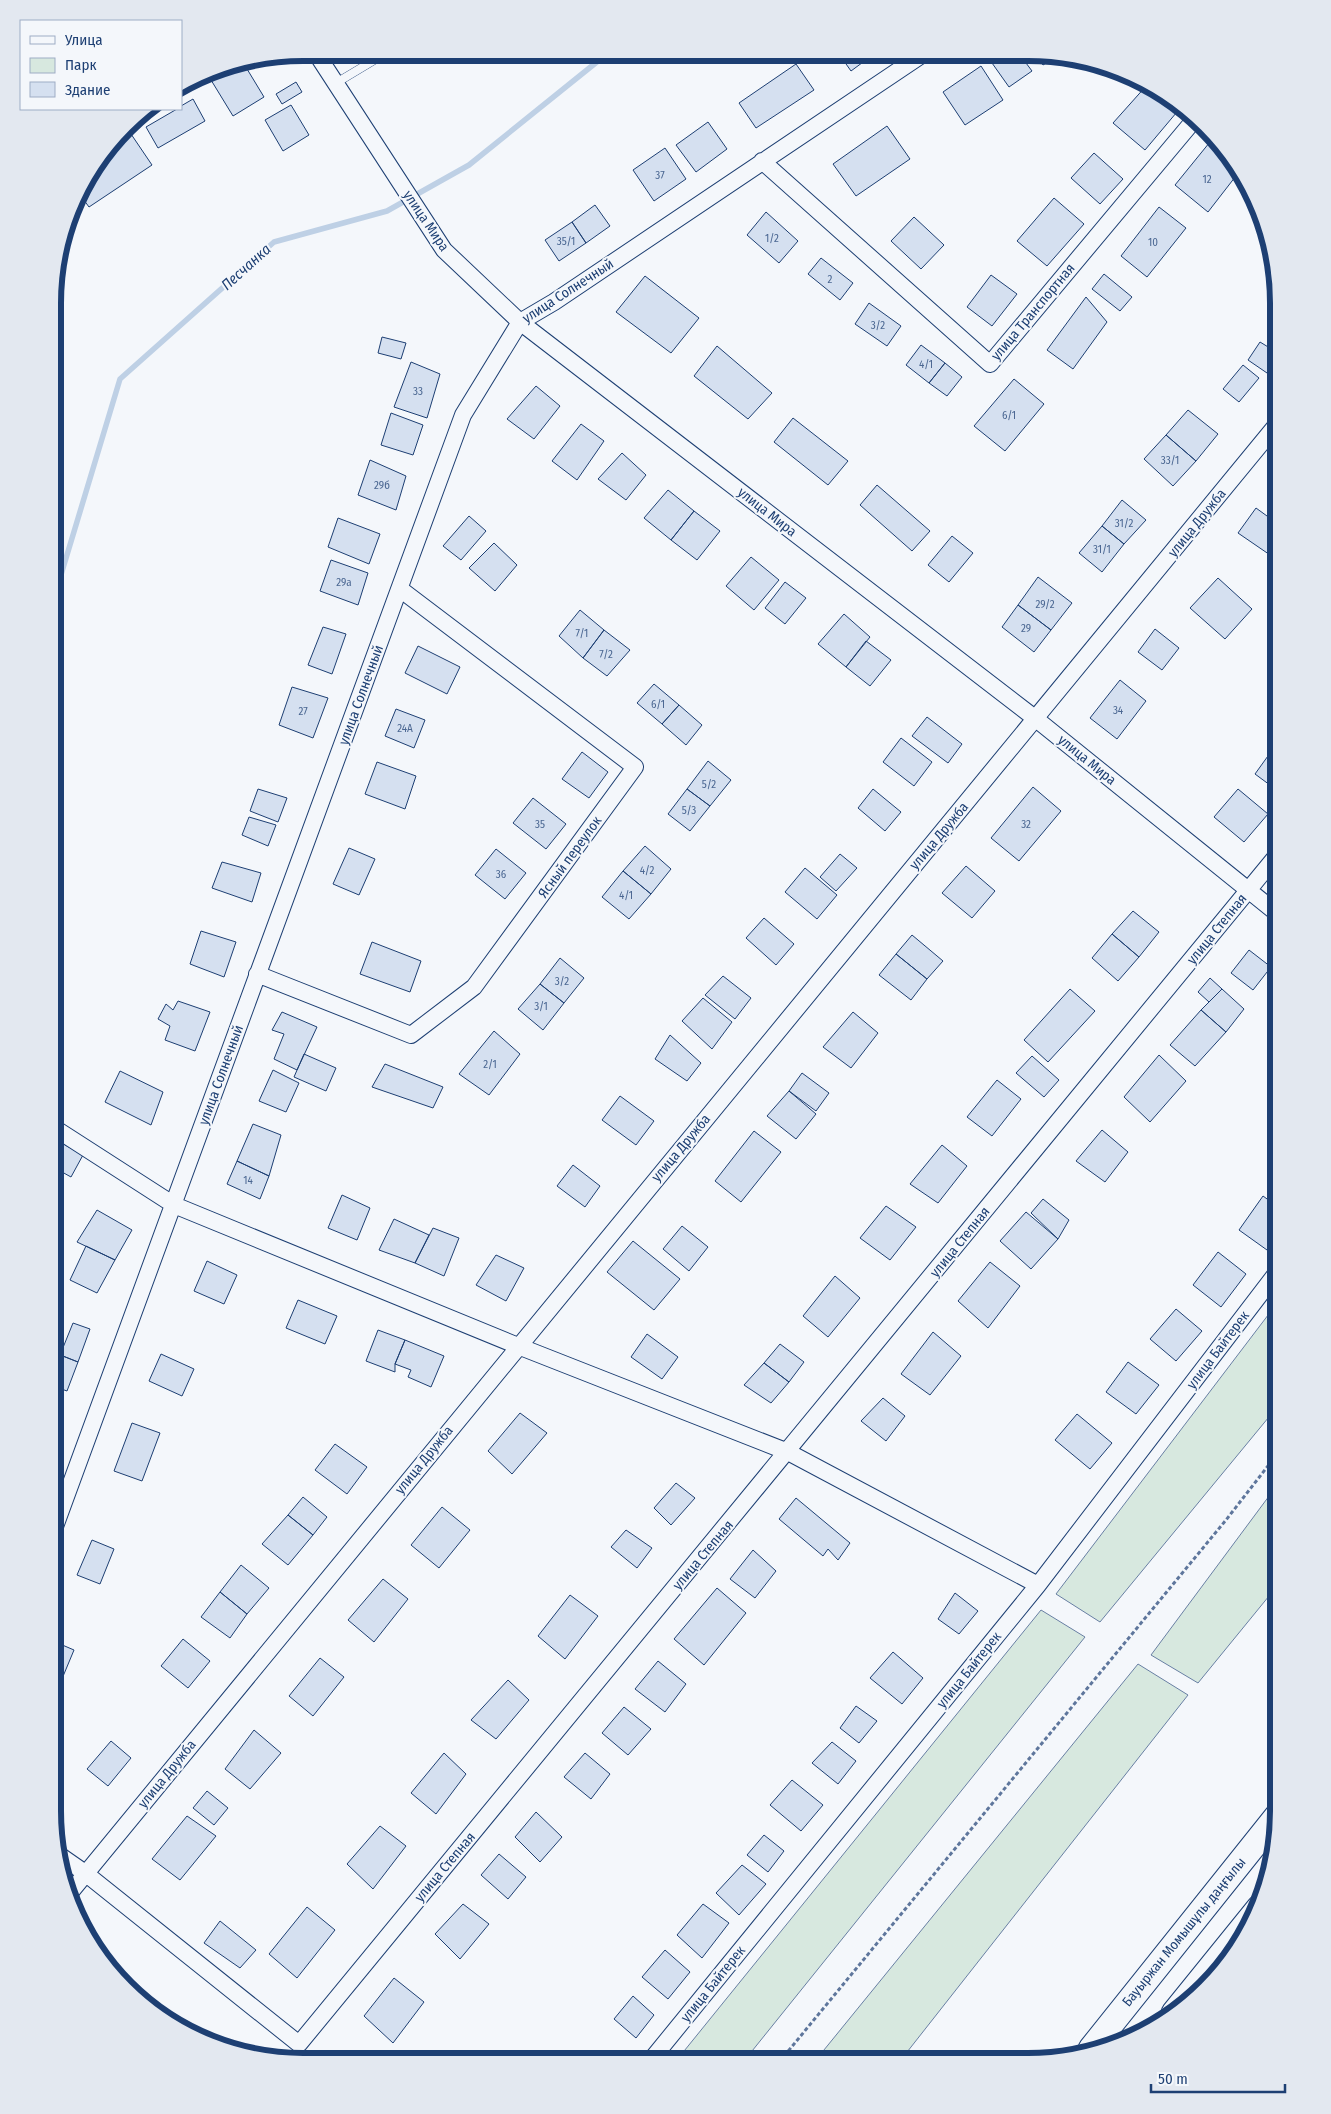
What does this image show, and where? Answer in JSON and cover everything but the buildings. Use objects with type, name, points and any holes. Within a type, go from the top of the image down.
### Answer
[{"type":"main road","name":"Бауыржан Момышұлы даңғылы","points":[[1095,2044],[1269,1826]]},
{"type":"main road","points":[[1204,1976],[1227,1948]]},
{"type":"street","name":"улица Мира","points":[[322,61],[444,250],[520,322],[1036,719],[1270,908]]},
{"type":"street","name":"улица Солнечный","points":[[61,1510],[463,415],[520,322],[554,302],[913,61]]},
{"type":"street","name":"улица Транспортная","points":[[762,162],[990,364],[1191,125]]},
{"type":"street","name":"улица Дружба","points":[[74,1888],[1270,434]]},
{"type":"street","name":"Ясный переулок","points":[[257,974],[411,1035],[474,987],[635,767],[400,589]]},
{"type":"street","name":"улица Степная","points":[[85,1874],[299,2044],[788,1452],[1270,864]]},
{"type":"street","points":[[61,1132],[174,1205],[518,1346],[788,1452],[1038,1585]]},
{"type":"street","name":"улица Байтерек","points":[[657,2053],[1038,1585],[1270,1281]]},
{"type":"street","points":[[66,1860],[85,1874]]},
{"type":"lane","points":[[336,83],[373,61]]},
{"type":"path","points":[[787,2053],[1226,1520],[1270,1463]]},
{"type":"green space","points":[[1270,1313],[1270,1416],[1100,1622],[1056,1594]]},
{"type":"green space","points":[[1270,1495],[1270,1595],[1198,1683],[1151,1655]]},
{"type":"green space","points":[[1041,1610],[1085,1637],[750,2053],[682,2053]]},
{"type":"green space","points":[[1138,1664],[1188,1695],[906,2053],[822,2053]]},
{"type":"waterway","name":"Песчанка","points":[[61,575],[120,379],[274,242],[387,211],[469,165],[598,61]]}]
